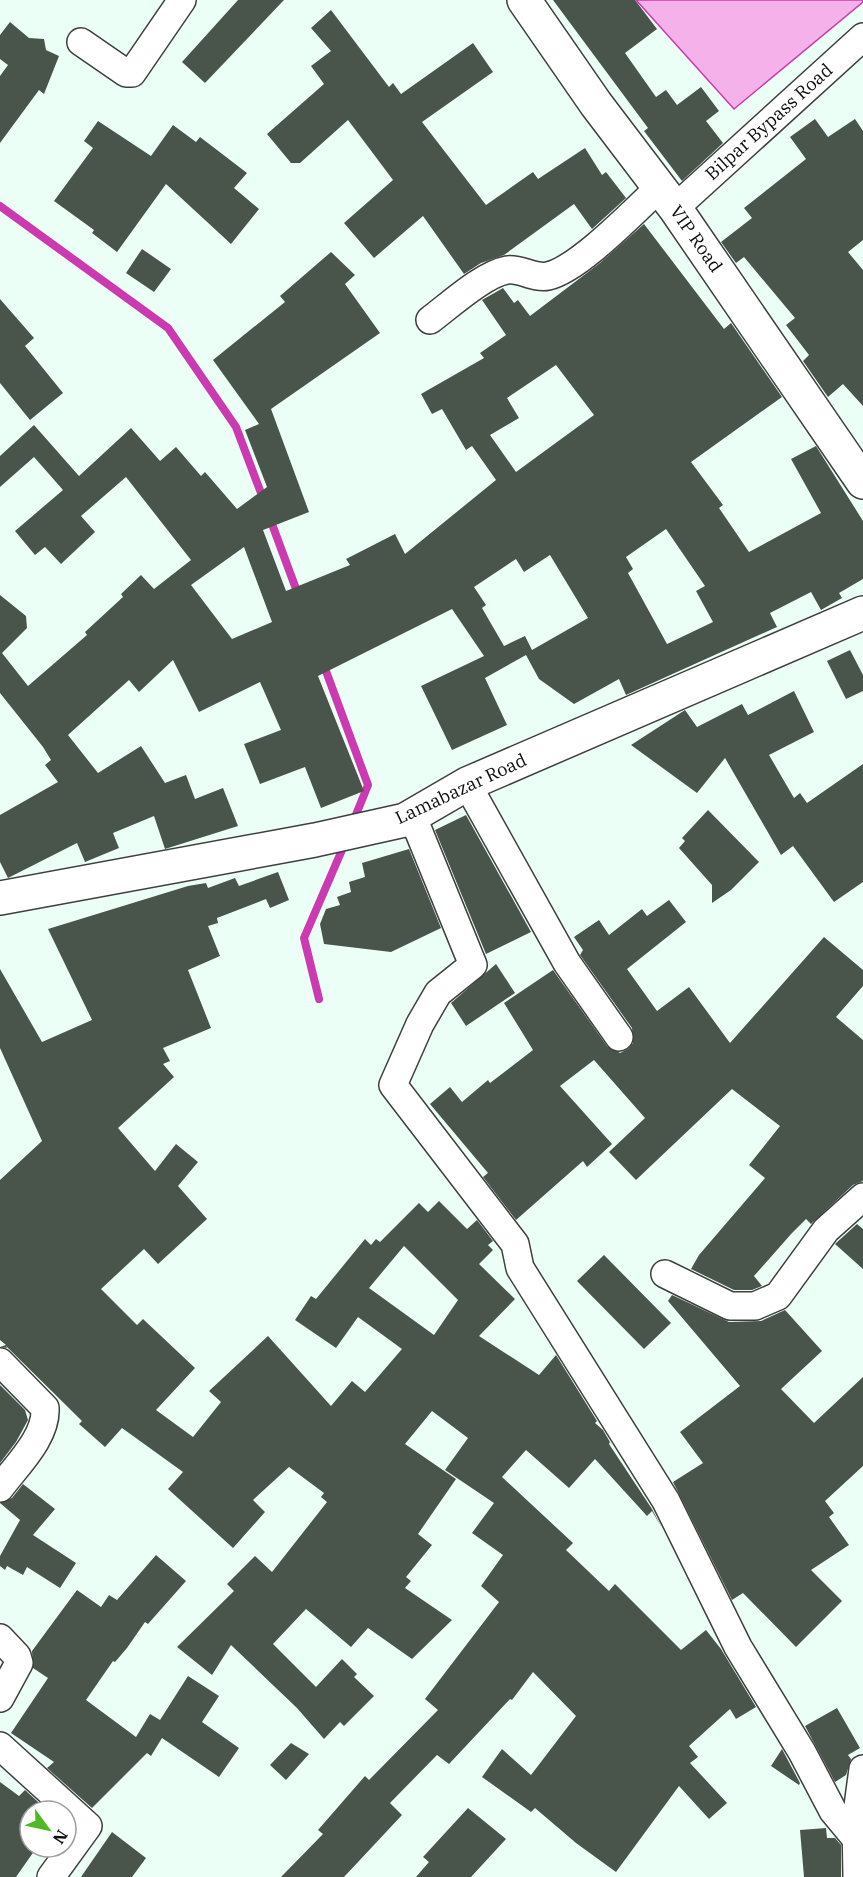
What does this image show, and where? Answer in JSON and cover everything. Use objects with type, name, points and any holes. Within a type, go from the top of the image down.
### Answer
[{"type":"street","points":[[81,42],[126,73],[132,73],[182,0]]},
{"type":"street","name":"VIP Road","points":[[524,0],[596,104],[667,198],[861,472]]},
{"type":"street","name":"Bilpar Bypass Road","points":[[430,320],[494,274],[509,270],[548,276],[588,252],[667,198],[863,38]]},
{"type":"street","name":"Lamabazar Road","points":[[0,898],[315,840],[409,817],[466,784],[863,613]]},
{"type":"street","points":[[466,784],[567,963],[619,1037]]},
{"type":"street","points":[[409,817],[473,965],[438,993],[420,1024],[393,1085],[516,1244],[520,1268],[666,1501],[738,1647],[802,1752],[833,1811],[857,1840]]},
{"type":"street","points":[[665,1274],[730,1306],[755,1306],[778,1296],[826,1230],[863,1197]]},
{"type":"street","points":[[0,1362],[45,1408],[46,1419],[41,1431],[0,1488]]},
{"type":"street","points":[[0,1638],[17,1656],[19,1663],[0,1698]]},
{"type":"street","points":[[0,1746],[88,1826],[51,1877]]},
{"type":"street","points":[[857,1877],[856,1821],[863,1769]]},
{"type":"shaded area","points":[[636,0],[863,0],[863,2],[734,109]]},
{"type":"building","points":[[238,0],[284,0],[205,83],[182,62]]},
{"type":"building","points":[[553,0],[635,0],[657,29],[625,53],[656,97],[666,90],[677,105],[701,87],[719,111],[706,121],[723,143],[682,181],[644,131],[648,128]]},
{"type":"building","points":[[331,10],[389,87],[393,83],[401,94],[473,43],[493,72],[422,122],[486,205],[533,172],[538,179],[585,148],[602,175],[606,172],[626,198],[592,229],[574,204],[504,255],[481,263],[464,274],[423,216],[374,258],[344,223],[393,180],[348,120],[300,163],[291,163],[267,134],[324,84],[311,66],[331,51],[311,28]]},
{"type":"building","points":[[10,22],[29,38],[44,39],[46,50],[59,56],[44,94],[39,90],[0,143],[0,76],[8,65],[0,59],[0,35]]},
{"type":"building","points":[[815,119],[828,137],[855,119],[863,131],[863,240],[848,252],[863,270],[863,406],[843,384],[828,397],[803,361],[809,355],[786,325],[795,318],[744,257],[736,263],[721,242],[752,218],[744,208],[806,159],[790,137]]},
{"type":"building","points":[[98,121],[151,156],[173,125],[196,142],[200,137],[247,173],[234,188],[259,209],[231,244],[166,184],[117,252],[92,233],[94,230],[54,201],[93,148],[84,141]]},
{"type":"building","points":[[644,224],[724,329],[731,323],[782,397],[691,462],[723,505],[719,508],[749,552],[821,513],[791,459],[816,446],[863,521],[863,579],[839,593],[842,598],[821,610],[811,592],[770,613],[777,627],[626,695],[619,679],[574,704],[539,679],[526,655],[485,678],[507,725],[452,750],[421,686],[484,656],[452,609],[318,676],[364,791],[321,808],[305,767],[260,784],[244,744],[281,730],[260,682],[199,712],[173,660],[139,692],[129,680],[68,735],[98,773],[141,746],[165,783],[186,775],[195,799],[223,788],[238,826],[165,849],[154,816],[113,833],[119,848],[85,862],[77,843],[8,878],[0,862],[0,815],[58,782],[45,765],[51,760],[43,747],[0,693],[0,595],[26,616],[27,628],[2,653],[28,686],[87,635],[85,632],[123,597],[121,594],[141,575],[154,589],[191,560],[126,477],[81,516],[95,532],[61,564],[45,547],[35,555],[15,531],[63,490],[34,457],[0,487],[0,456],[34,425],[79,476],[131,428],[160,461],[176,447],[201,476],[205,472],[237,509],[267,487],[245,430],[259,424],[213,360],[285,302],[280,296],[331,252],[355,275],[345,284],[380,333],[271,409],[309,512],[263,530],[286,591],[350,565],[346,559],[395,534],[405,554],[496,480],[472,446],[466,450],[442,409],[432,414],[421,394],[484,358],[480,353],[506,335],[482,300],[503,288],[514,303],[518,300],[530,316],[600,263]],"holes":[[[556,365],[594,415],[516,472],[490,435],[519,418],[507,398]],[[666,529],[705,586],[696,591],[713,622],[667,644],[628,573],[633,569],[626,557]],[[244,547],[272,622],[232,639],[191,585]],[[550,555],[588,618],[532,650],[525,636],[504,646],[482,608],[486,605],[474,587],[516,559],[524,572]]]},
{"type":"building","points":[[142,249],[171,269],[154,292],[126,273]]},
{"type":"building","points":[[0,299],[34,338],[25,346],[63,393],[30,420],[0,383]]},
{"type":"building","points":[[850,650],[863,675],[863,691],[846,699],[827,661]]},
{"type":"building","points":[[794,691],[814,732],[769,755],[794,798],[800,793],[807,803],[863,764],[863,882],[834,902],[793,846],[781,855],[725,758],[697,793],[631,745],[685,710],[697,727],[742,704],[748,715]]},
{"type":"building","points":[[708,810],[759,862],[731,890],[712,903],[712,885],[679,848],[685,841],[682,838]]},
{"type":"building","points":[[466,815],[531,932],[486,954],[435,830]]},
{"type":"building","points":[[409,849],[441,928],[391,952],[324,944],[320,924],[326,909],[340,905],[337,897],[351,892],[349,882],[365,877],[362,863]]},
{"type":"building","points":[[278,872],[289,900],[270,908],[266,899],[217,918],[218,923],[208,926],[220,956],[188,970],[211,1028],[163,1048],[170,1061],[163,1064],[174,1077],[118,1128],[155,1171],[176,1144],[198,1162],[178,1186],[207,1219],[158,1264],[144,1249],[101,1289],[137,1325],[143,1319],[195,1368],[156,1410],[193,1437],[221,1402],[209,1391],[268,1336],[331,1406],[352,1381],[365,1392],[402,1349],[358,1317],[336,1348],[295,1320],[311,1296],[316,1299],[365,1239],[371,1245],[376,1239],[380,1242],[419,1203],[428,1212],[439,1201],[467,1229],[477,1220],[493,1241],[488,1245],[493,1250],[479,1264],[515,1299],[479,1336],[539,1375],[556,1355],[597,1421],[595,1423],[603,1430],[609,1444],[652,1509],[662,1528],[652,1511],[647,1516],[595,1459],[569,1488],[526,1450],[502,1477],[573,1543],[566,1550],[609,1591],[615,1584],[681,1650],[706,1630],[721,1649],[756,1707],[736,1719],[730,1709],[689,1746],[698,1757],[690,1763],[727,1803],[709,1819],[679,1786],[616,1872],[576,1843],[535,1808],[531,1812],[482,1777],[502,1749],[531,1775],[576,1716],[533,1672],[512,1700],[510,1699],[449,1764],[437,1755],[390,1803],[402,1815],[344,1877],[281,1877],[323,1834],[318,1830],[365,1776],[369,1780],[438,1710],[425,1699],[499,1602],[481,1586],[503,1555],[472,1533],[494,1503],[445,1470],[468,1438],[432,1411],[405,1444],[456,1479],[418,1534],[432,1545],[406,1577],[411,1581],[405,1588],[452,1620],[412,1659],[368,1628],[351,1647],[306,1609],[273,1644],[316,1687],[342,1659],[357,1674],[354,1677],[374,1696],[344,1726],[340,1722],[324,1739],[297,1708],[231,1645],[212,1675],[177,1647],[234,1591],[227,1584],[255,1556],[272,1572],[327,1502],[321,1497],[324,1493],[289,1467],[253,1500],[265,1512],[233,1548],[168,1489],[183,1472],[122,1428],[105,1447],[79,1424],[82,1421],[6,1346],[7,1348],[0,1347],[6,1345],[0,1340],[0,1180],[42,1141],[0,1048],[0,969],[42,1042],[92,1020],[48,929],[188,886],[206,883],[208,888],[235,878],[239,886]],"holes":[[[404,1246],[458,1300],[434,1335],[369,1288]]]},
{"type":"building","points":[[669,900],[686,922],[627,969],[657,1011],[689,987],[730,1043],[824,937],[863,970],[863,986],[836,1017],[863,1040],[863,1181],[853,1185],[811,1224],[806,1219],[754,1276],[762,1286],[752,1290],[734,1290],[691,1269],[699,1255],[765,1178],[749,1165],[780,1126],[732,1089],[636,1180],[609,1152],[645,1118],[594,1060],[560,1086],[612,1144],[587,1167],[583,1161],[516,1220],[483,1177],[488,1173],[430,1104],[450,1087],[462,1102],[488,1080],[490,1083],[533,1050],[504,1003],[553,970],[607,1046],[620,1053],[628,1049],[633,1043],[632,1028],[580,955],[583,950],[574,937],[599,920],[609,935],[642,909],[647,916]]},
{"type":"building","points":[[496,964],[515,993],[466,1026],[451,1003]]},
{"type":"building","points":[[857,1224],[863,1229],[863,1269],[835,1244]]},
{"type":"building","points":[[604,1255],[671,1323],[644,1349],[577,1281]]},
{"type":"building","points":[[672,1295],[729,1322],[761,1321],[785,1310],[822,1351],[781,1389],[814,1423],[863,1377],[863,1466],[825,1501],[834,1513],[829,1517],[849,1545],[811,1570],[842,1601],[796,1647],[743,1593],[732,1600],[673,1482],[703,1463],[680,1432],[740,1386],[668,1301]]},
{"type":"building","points":[[0,1385],[25,1410],[28,1420],[16,1442],[0,1463]]},
{"type":"building","points":[[23,1484],[55,1509],[33,1535],[76,1563],[60,1588],[27,1567],[23,1575],[7,1566],[5,1570],[0,1566],[0,1556],[20,1520],[0,1503],[12,1498]]},
{"type":"building","points":[[156,1555],[186,1581],[148,1624],[145,1622],[127,1648],[115,1662],[113,1661],[86,1700],[136,1737],[150,1714],[160,1720],[188,1676],[219,1696],[202,1722],[239,1748],[219,1777],[162,1738],[151,1756],[147,1753],[92,1808],[47,1768],[54,1762],[11,1733],[48,1678],[33,1668],[32,1651],[77,1590],[101,1607],[109,1595],[117,1600]]},
{"type":"building","points":[[837,1708],[860,1748],[848,1755],[851,1759],[846,1775],[835,1782],[805,1726]]},
{"type":"building","points":[[291,1743],[309,1754],[286,1780],[270,1765]]},
{"type":"building","points":[[782,1749],[800,1783],[799,1785],[771,1766]]},
{"type":"building","points":[[0,1782],[19,1796],[25,1790],[35,1799],[18,1799],[18,1859],[29,1859],[16,1877],[0,1877]]},
{"type":"building","points":[[468,1808],[506,1839],[471,1877],[416,1877],[429,1862],[423,1857]]},
{"type":"building","points":[[826,1828],[827,1838],[835,1838],[841,1845],[841,1877],[804,1877],[800,1830]]},
{"type":"building","points":[[112,1832],[146,1858],[132,1877],[81,1877]]},
{"type":"waterway","points":[[0,206],[168,328],[236,427],[264,501]]},
{"type":"waterway","points":[[269,516],[299,597]]},
{"type":"waterway","points":[[323,663],[368,785],[353,822]]},
{"type":"waterway","points":[[319,999],[304,938],[345,843]]}]
